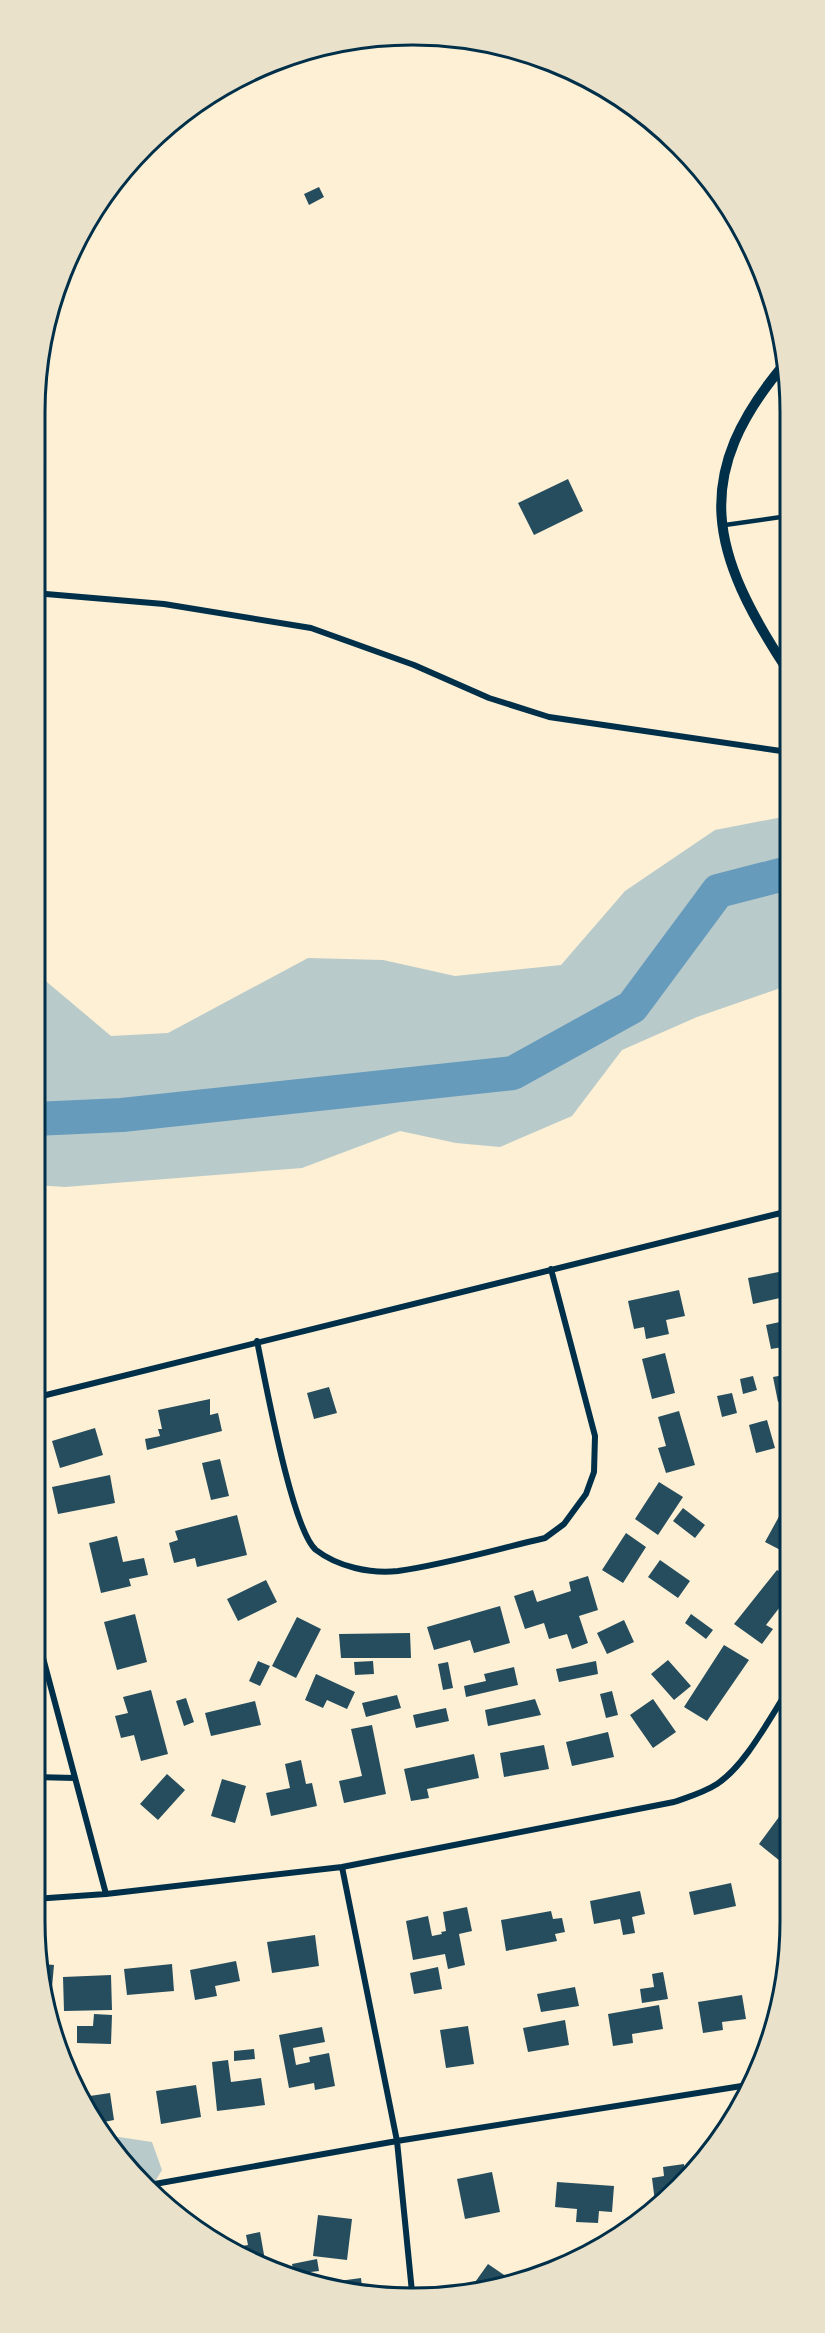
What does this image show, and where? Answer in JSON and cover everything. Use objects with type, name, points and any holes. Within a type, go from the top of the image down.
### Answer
[{"type":"street","points":[[778,372],[764,388],[740,426],[730,450],[722,491],[727,554],[741,592],[780,658]]},
{"type":"street","points":[[45,594],[164,604],[311,628],[414,665],[489,698],[549,717],[780,751]]},
{"type":"street","points":[[45,1395],[256,1341],[780,1213]]},
{"type":"street","points":[[256,1341],[293,1502],[303,1531],[315,1549],[338,1563],[364,1570],[397,1571],[545,1538],[564,1524],[586,1494],[594,1472],[594,1436],[551,1269]]},
{"type":"street","points":[[45,1665],[106,1894]]},
{"type":"street","points":[[45,1898],[106,1894],[342,1867],[674,1802],[703,1792],[719,1783],[738,1766],[780,1703]]},
{"type":"street","points":[[45,1777],[75,1778]]},
{"type":"street","points":[[342,1867],[396,2141],[412,2288]]},
{"type":"street","points":[[157,2184],[396,2141],[740,2086]]},
{"type":"lane","points":[[723,526],[780,517]]},
{"type":"shaded area","points":[[780,818],[780,988],[697,1017],[622,1050],[572,1116],[500,1147],[456,1143],[400,1131],[302,1168],[65,1187],[45,1186],[45,980],[111,1036],[168,1033],[308,958],[383,960],[455,976],[561,965],[625,891],[715,830]]},
{"type":"shaded area","points":[[115,2137],[152,2142],[162,2170],[155,2182],[136,2163]]},
{"type":"building","points":[[319,187],[324,197],[309,205],[304,194]]},
{"type":"building","points":[[568,479],[583,511],[534,535],[518,503]]},
{"type":"building","points":[[780,1272],[780,1298],[753,1304],[748,1278]]},
{"type":"building","points":[[679,1290],[685,1316],[666,1320],[669,1334],[646,1339],[644,1327],[634,1329],[628,1301]]},
{"type":"building","points":[[780,1322],[780,1348],[771,1349],[766,1325]]},
{"type":"building","points":[[665,1353],[675,1393],[652,1399],[642,1359]]},
{"type":"building","points":[[753,1376],[757,1390],[743,1394],[740,1379]]},
{"type":"building","points":[[780,1376],[780,1401],[778,1402],[773,1377]]},
{"type":"building","points":[[329,1387],[337,1413],[314,1419],[307,1393]]},
{"type":"building","points":[[732,1393],[737,1413],[722,1417],[717,1396]]},
{"type":"building","points":[[210,1399],[210,1415],[218,1413],[222,1431],[147,1450],[145,1439],[160,1436],[158,1429],[162,1429],[158,1410]]},
{"type":"building","points":[[679,1411],[695,1465],[666,1473],[658,1448],[666,1446],[658,1417]]},
{"type":"building","points":[[767,1420],[775,1448],[756,1453],[749,1425]]},
{"type":"building","points":[[95,1428],[103,1455],[60,1468],[52,1441]]},
{"type":"building","points":[[220,1459],[229,1496],[211,1500],[202,1463]]},
{"type":"building","points":[[110,1475],[115,1503],[58,1514],[52,1487]]},
{"type":"building","points":[[659,1482],[683,1497],[658,1535],[635,1519]]},
{"type":"building","points":[[683,1508],[705,1525],[695,1538],[673,1521]]},
{"type":"building","points":[[237,1515],[247,1555],[197,1567],[195,1558],[174,1563],[169,1543],[178,1540],[175,1531]]},
{"type":"building","points":[[780,1515],[780,1550],[765,1542]]},
{"type":"building","points":[[626,1533],[646,1547],[623,1583],[602,1570]]},
{"type":"building","points":[[117,1536],[123,1562],[144,1558],[148,1575],[129,1579],[131,1586],[101,1593],[89,1543]]},
{"type":"building","points":[[660,1560],[690,1581],[678,1598],[648,1577]]},
{"type":"building","points":[[777,1570],[780,1572],[780,1607],[766,1625],[773,1629],[762,1644],[734,1624]]},
{"type":"building","points":[[588,1576],[598,1610],[579,1616],[588,1643],[572,1649],[567,1634],[549,1639],[544,1623],[525,1629],[514,1596],[533,1590],[537,1602],[571,1591],[569,1582]]},
{"type":"building","points":[[266,1580],[277,1602],[238,1621],[227,1599]]},
{"type":"building","points":[[500,1606],[510,1643],[474,1653],[470,1640],[434,1650],[427,1627]]},
{"type":"building","points":[[135,1614],[147,1662],[117,1670],[104,1622]]},
{"type":"building","points":[[691,1614],[713,1630],[706,1639],[685,1623]]},
{"type":"building","points":[[297,1617],[321,1629],[296,1678],[272,1666]]},
{"type":"building","points":[[624,1620],[634,1642],[607,1654],[597,1633]]},
{"type":"building","points":[[410,1633],[411,1658],[341,1658],[339,1634]]},
{"type":"building","points":[[724,1645],[749,1660],[707,1721],[684,1707]]},
{"type":"building","points":[[668,1660],[691,1686],[674,1700],[651,1674]]},
{"type":"building","points":[[258,1661],[270,1666],[260,1686],[249,1681]]},
{"type":"building","points":[[373,1661],[374,1674],[355,1675],[354,1662]]},
{"type":"building","points":[[596,1661],[598,1674],[559,1682],[556,1669]]},
{"type":"building","points":[[448,1662],[453,1688],[443,1690],[438,1664]]},
{"type":"building","points":[[514,1667],[518,1685],[466,1697],[464,1686],[486,1681],[484,1674]]},
{"type":"building","points":[[316,1674],[355,1692],[347,1709],[327,1700],[323,1708],[305,1700]]},
{"type":"building","points":[[151,1690],[168,1754],[141,1761],[134,1735],[121,1738],[115,1716],[128,1713],[123,1697]]},
{"type":"building","points":[[612,1691],[618,1715],[606,1718],[600,1694]]},
{"type":"building","points":[[397,1695],[401,1708],[366,1717],[362,1703]]},
{"type":"building","points":[[186,1698],[194,1722],[184,1726],[176,1701]]},
{"type":"building","points":[[535,1699],[541,1715],[488,1726],[485,1710]]},
{"type":"building","points":[[653,1699],[676,1732],[653,1748],[630,1715]]},
{"type":"building","points":[[255,1701],[261,1725],[211,1736],[205,1713]]},
{"type":"building","points":[[446,1708],[449,1721],[416,1728],[413,1715]]},
{"type":"building","points":[[372,1725],[386,1794],[344,1803],[339,1781],[362,1776],[351,1729]]},
{"type":"building","points":[[608,1732],[614,1757],[572,1766],[566,1742]]},
{"type":"building","points":[[544,1745],[549,1769],[504,1777],[500,1753]]},
{"type":"building","points":[[474,1754],[479,1778],[427,1789],[429,1798],[411,1801],[404,1769]]},
{"type":"building","points":[[301,1760],[306,1784],[312,1783],[317,1806],[271,1816],[266,1793],[290,1788],[285,1764]]},
{"type":"building","points":[[167,1774],[185,1790],[158,1820],[140,1804]]},
{"type":"building","points":[[222,1779],[246,1786],[235,1823],[211,1816]]},
{"type":"building","points":[[780,1816],[780,1861],[759,1844]]},
{"type":"building","points":[[731,1883],[736,1906],[694,1915],[689,1892]]},
{"type":"building","points":[[640,1891],[645,1914],[632,1917],[635,1933],[623,1935],[620,1919],[594,1924],[590,1901]]},
{"type":"building","points":[[467,1907],[472,1931],[459,1934],[465,1965],[448,1969],[445,1954],[413,1960],[406,1921],[428,1916],[432,1936],[442,1934],[441,1932],[446,1931],[443,1912]]},
{"type":"building","points":[[551,1911],[553,1919],[562,1918],[565,1932],[555,1934],[557,1941],[506,1951],[501,1920]]},
{"type":"building","points":[[315,1935],[319,1966],[272,1973],[267,1942]]},
{"type":"building","points":[[236,1961],[240,1981],[215,1986],[217,1996],[195,2000],[190,1970]]},
{"type":"building","points":[[48,1964],[54,1965],[51,1987]]},
{"type":"building","points":[[172,1964],[174,1991],[127,1995],[124,1969]]},
{"type":"building","points":[[438,1967],[442,1989],[414,1994],[410,1973]]},
{"type":"building","points":[[663,1972],[668,1999],[642,2003],[640,1989],[654,1987],[652,1974]]},
{"type":"building","points":[[111,1975],[112,2010],[64,2011],[63,1977]]},
{"type":"building","points":[[575,1987],[579,2006],[541,2012],[537,1994]]},
{"type":"building","points":[[742,1995],[746,2019],[722,2022],[723,2030],[703,2033],[698,2002]]},
{"type":"building","points":[[659,2005],[663,2029],[632,2034],[633,2043],[613,2046],[608,2014]]},
{"type":"building","points":[[94,2014],[112,2015],[111,2044],[77,2043],[77,2026],[93,2026]]},
{"type":"building","points":[[565,2020],[569,2045],[528,2052],[523,2028]]},
{"type":"building","points":[[468,2026],[474,2064],[446,2068],[440,2030]]},
{"type":"building","points":[[322,2027],[325,2042],[293,2048],[296,2065],[310,2062],[309,2057],[329,2053],[335,2086],[315,2090],[314,2083],[289,2088],[279,2035]]},
{"type":"building","points":[[254,2049],[255,2059],[234,2061],[234,2051]]},
{"type":"building","points":[[228,2060],[231,2082],[261,2078],[265,2105],[217,2111],[212,2062]]},
{"type":"building","points":[[196,2085],[201,2117],[161,2124],[156,2091]]},
{"type":"building","points":[[110,2093],[114,2120],[105,2122],[90,2096]]},
{"type":"building","points":[[684,2164],[684,2168],[654,2197],[652,2178],[664,2176],[663,2167]]},
{"type":"building","points":[[492,2172],[500,2212],[465,2219],[457,2179]]},
{"type":"building","points":[[557,2182],[614,2186],[612,2212],[599,2211],[598,2223],[576,2222],[577,2209],[555,2207]]},
{"type":"building","points":[[318,2215],[352,2219],[347,2260],[313,2256]]},
{"type":"building","points":[[260,2232],[264,2257],[242,2246],[248,2245],[246,2235]]},
{"type":"building","points":[[317,2259],[319,2271],[308,2272],[293,2268],[292,2264]]},
{"type":"building","points":[[488,2264],[505,2276],[484,2281],[475,2283]]},
{"type":"building","points":[[361,2278],[362,2284],[341,2281]]},
{"type":"waterway","points":[[45,1118],[122,1115],[513,1073],[632,1007],[718,891],[780,875]]}]
